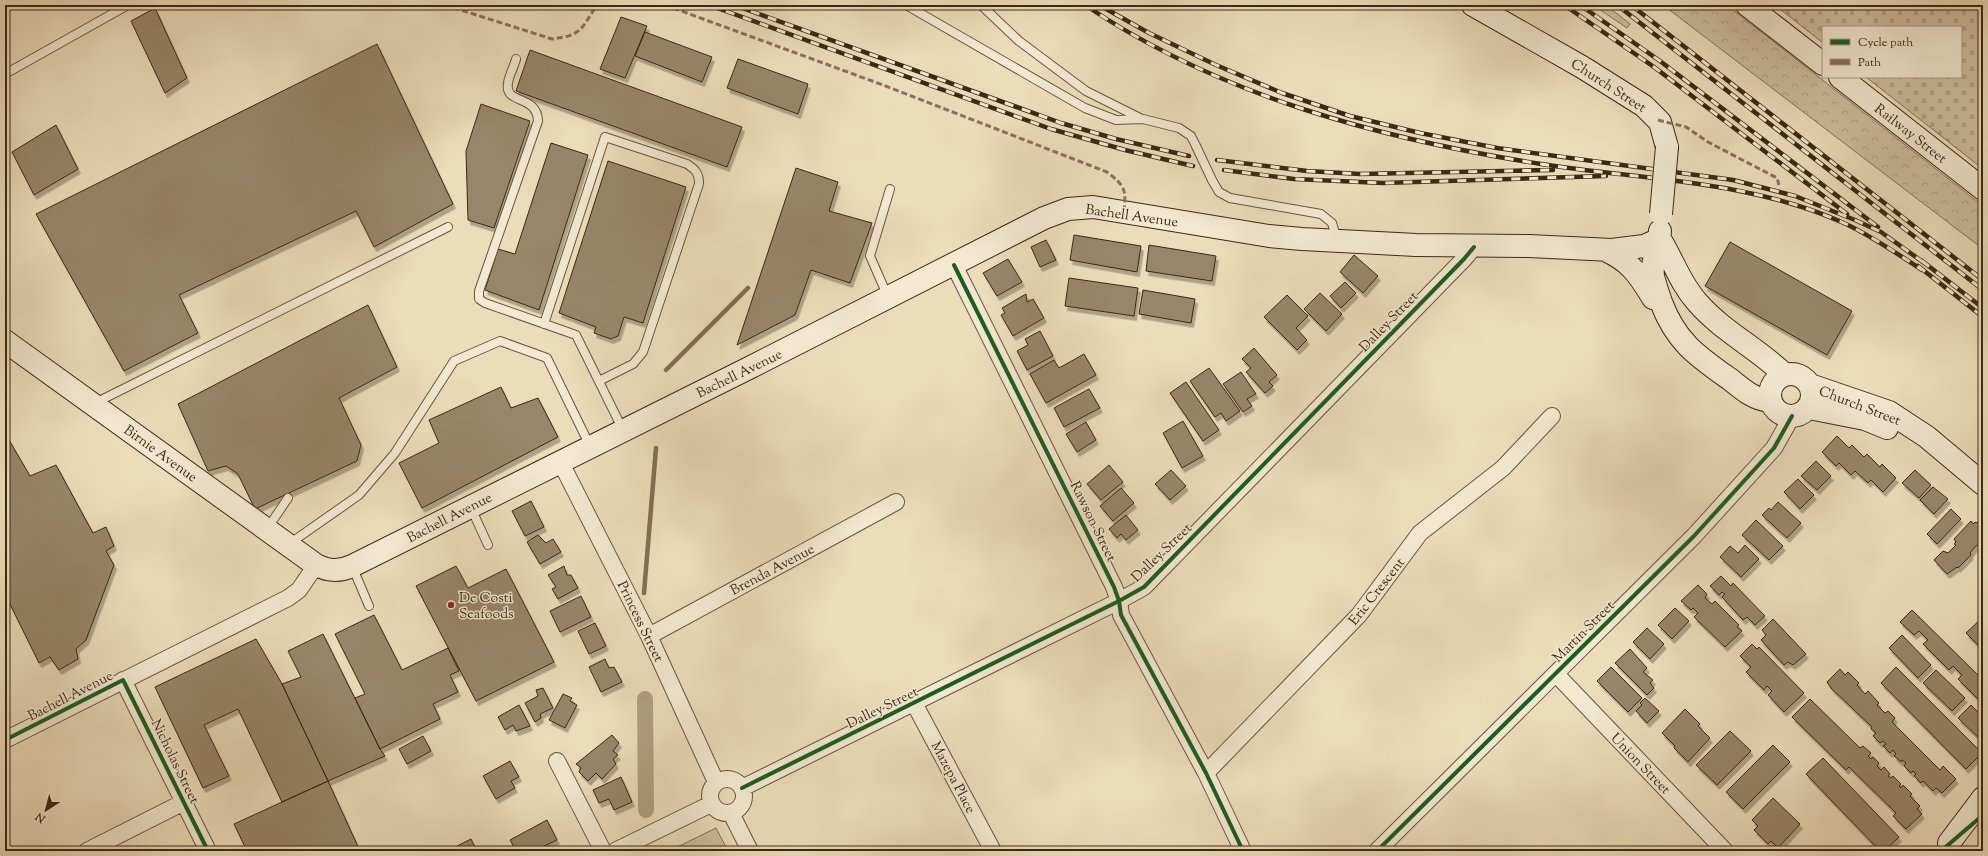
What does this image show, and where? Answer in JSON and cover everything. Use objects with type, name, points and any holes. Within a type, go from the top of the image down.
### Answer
[{"type":"main road","name":"Church Street","points":[[1473,5],[1575,63],[1644,106],[1660,122],[1667,147],[1660,239],[1654,254],[1653,275],[1661,302],[1672,328],[1684,344],[1708,364],[1756,398],[1771,401]]},
{"type":"main road","points":[[1748,5],[1822,63]]},
{"type":"main road","name":"Railway Street","points":[[1841,78],[1983,189]]},
{"type":"main road","name":"Bachell Avenue","points":[[316,565],[339,571],[352,566],[1056,213],[1081,207],[1093,207],[1269,236],[1337,241],[1474,247],[1529,246],[1605,250],[1638,247],[1660,239]]},
{"type":"main road","name":"Bachell Avenue","points":[[1529,246],[1576,237],[1600,235],[1643,233],[1660,239]]},
{"type":"main road","points":[[1660,239],[1671,257],[1682,281],[1698,304],[1730,332],[1774,364],[1784,374]]},
{"type":"main road","points":[[1605,250],[1623,259],[1636,271],[1672,328]]},
{"type":"main road","name":"Birnie Avenue","points":[[5,341],[316,565]]},
{"type":"main road","points":[[1784,374],[1797,374],[1803,377],[1810,385],[1813,394],[1800,412],[1779,412],[1771,401],[1770,390],[1772,385],[1784,374]]},
{"type":"main road","name":"Church Street","points":[[1810,385],[1889,412],[1927,437],[1983,484]]},
{"type":"main road","name":"Church Street","points":[[1800,412],[1876,423],[1966,470]]},
{"type":"main road","points":[[1945,847],[1983,798]]},
{"type":"main road","points":[[1945,847],[1983,815]]},
{"type":"street","name":"Dalley Street","points":[[742,788],[1119,601],[1144,587],[1474,247]]},
{"type":"street","name":"Rawson Street","points":[[954,265],[1114,587],[1119,601],[1121,615],[1206,773],[1243,851]]},
{"type":"street","name":"Martin Street","points":[[1377,851],[1694,536],[1774,448],[1800,412]]},
{"type":"street","name":"Eric Crescent","points":[[1206,773],[1359,615],[1420,533],[1503,468],[1552,416]]},
{"type":"street","name":"Princess Street","points":[[560,461],[649,636],[716,782]]},
{"type":"street","name":"Brenda Avenue","points":[[649,636],[896,502]]},
{"type":"street","name":"Bachell Avenue","points":[[5,740],[288,598],[299,590],[316,565]]},
{"type":"street","name":"Union Street","points":[[1556,674],[1725,851]]},
{"type":"street","name":"Nicholas Street","points":[[123,680],[208,851]]},
{"type":"street","name":"Mazepa Place","points":[[914,703],[993,851]]},
{"type":"street","points":[[557,761],[603,851]]},
{"type":"street","points":[[731,779],[740,784],[744,798],[743,804],[740,808],[731,813],[719,812],[711,804],[710,792],[716,782],[731,779]]},
{"type":"street","points":[[87,851],[184,802]]},
{"type":"street","points":[[615,851],[711,804]]},
{"type":"street","points":[[731,813],[750,851]]},
{"type":"lane","points":[[5,74],[128,5]]},
{"type":"lane","points":[[906,5],[1085,108],[1116,120],[1143,119]]},
{"type":"lane","points":[[981,5],[1018,40],[1086,91],[1143,119],[1179,128],[1191,136],[1219,192],[1230,198],[1321,214],[1332,223],[1337,241]]},
{"type":"lane","points":[[516,60],[508,84],[508,91],[513,97],[532,105],[538,112],[538,121],[479,292],[479,299],[485,303],[576,335],[623,430]]},
{"type":"lane","points":[[544,324],[605,136],[687,164],[696,169],[699,175],[700,184],[643,352],[633,364],[599,381]]},
{"type":"lane","points":[[889,298],[870,256],[890,189]]},
{"type":"lane","points":[[93,404],[448,227]]},
{"type":"lane","points":[[288,545],[359,495],[395,453],[454,361],[500,341],[547,358],[591,446]]},
{"type":"lane","points":[[267,529],[288,498]]},
{"type":"lane","points":[[470,506],[488,545]]},
{"type":"lane","points":[[352,566],[369,606]]},
{"type":"green space","points":[[1593,5],[1606,5],[1630,24],[1627,28]]},
{"type":"green space","points":[[1663,5],[1727,5],[1983,206],[1983,249]]},
{"type":"green space","points":[[1775,5],[1983,5],[1983,169],[1867,78],[1962,78],[1962,26],[1822,26],[1822,42]]},
{"type":"green space","points":[[716,828],[728,851],[669,851]]},
{"type":"building","points":[[155,8],[187,78],[165,93],[131,21]]},
{"type":"building","points":[[621,17],[647,26],[625,78],[600,69]]},
{"type":"building","points":[[645,32],[712,57],[702,82],[635,56]]},
{"type":"building","points":[[377,44],[453,204],[374,247],[356,211],[179,295],[198,333],[124,371],[36,214]]},
{"type":"building","points":[[530,50],[742,127],[727,167],[516,91]]},
{"type":"building","points":[[738,59],[808,84],[798,114],[727,88]]},
{"type":"building","points":[[481,104],[530,121],[494,228],[468,220],[466,151]]},
{"type":"building","points":[[56,125],[78,169],[34,195],[12,152]]},
{"type":"building","points":[[551,143],[588,155],[539,310],[485,290],[498,249],[515,254]]},
{"type":"building","points":[[608,161],[686,187],[643,323],[624,317],[618,336],[611,339],[594,333],[596,327],[559,313]]},
{"type":"building","points":[[796,168],[838,182],[829,211],[872,223],[850,283],[811,270],[795,315],[737,345]]},
{"type":"building","points":[[1074,235],[1141,246],[1137,272],[1070,260]]},
{"type":"building","points":[[1046,240],[1056,260],[1040,267],[1031,247]]},
{"type":"building","points":[[1730,242],[1852,311],[1827,355],[1705,286]]},
{"type":"building","points":[[1149,245],[1216,256],[1212,281],[1146,271]]},
{"type":"building","points":[[1354,255],[1378,276],[1363,293],[1340,272]]},
{"type":"building","points":[[1008,259],[1022,282],[997,296],[983,273]]},
{"type":"building","points":[[1069,278],[1138,288],[1134,316],[1065,306]]},
{"type":"building","points":[[1345,282],[1356,293],[1341,308],[1330,296]]},
{"type":"building","points":[[1143,290],[1195,299],[1191,323],[1139,314]]},
{"type":"building","points":[[1320,293],[1342,314],[1326,331],[1304,309]]},
{"type":"building","points":[[1026,294],[1027,302],[1033,299],[1044,318],[1013,336],[1001,315],[1005,313],[1002,308]]},
{"type":"building","points":[[1287,295],[1308,316],[1296,328],[1307,340],[1297,350],[1264,317]]},
{"type":"building","points":[[368,305],[397,367],[339,398],[361,445],[357,461],[255,509],[238,474],[226,466],[208,471],[178,404]]},
{"type":"building","points":[[1040,331],[1053,356],[1027,370],[1017,351],[1028,345],[1025,339]]},
{"type":"building","points":[[1254,348],[1277,375],[1269,382],[1273,386],[1265,393],[1246,372],[1251,368],[1242,359]]},
{"type":"building","points":[[1084,354],[1096,375],[1046,403],[1030,374],[1054,360],[1059,368]]},
{"type":"building","points":[[1209,368],[1240,411],[1226,421],[1221,413],[1215,417],[1190,381]]},
{"type":"building","points":[[1241,372],[1256,394],[1247,399],[1252,406],[1243,412],[1223,384]]},
{"type":"building","points":[[1186,382],[1219,430],[1203,441],[1170,393]]},
{"type":"building","points":[[501,387],[511,408],[538,398],[558,437],[422,508],[399,463],[439,443],[429,420]]},
{"type":"building","points":[[1089,389],[1100,408],[1064,427],[1054,408]]},
{"type":"building","points":[[1183,421],[1203,456],[1182,468],[1163,433]]},
{"type":"building","points":[[1086,422],[1096,440],[1077,452],[1066,434]]},
{"type":"building","points":[[5,433],[30,476],[56,465],[93,533],[106,527],[114,546],[106,551],[114,565],[86,640],[76,649],[78,659],[59,670],[50,657],[39,663],[5,594]]},
{"type":"building","points":[[1837,436],[1849,448],[1852,445],[1864,457],[1867,454],[1880,467],[1882,464],[1896,478],[1883,492],[1871,480],[1868,483],[1855,471],[1851,475],[1839,463],[1836,466],[1822,452]]},
{"type":"building","points":[[1816,461],[1831,476],[1817,490],[1801,476]]},
{"type":"building","points":[[1109,465],[1123,482],[1101,500],[1087,484]]},
{"type":"building","points":[[1171,470],[1186,486],[1170,500],[1155,484]]},
{"type":"building","points":[[1915,470],[1931,485],[1919,498],[1902,483]]},
{"type":"building","points":[[1798,479],[1814,495],[1800,509],[1784,492]]},
{"type":"building","points":[[1933,487],[1948,499],[1934,514],[1920,500]]},
{"type":"building","points":[[1121,488],[1134,503],[1113,521],[1100,506]]},
{"type":"building","points":[[531,501],[544,527],[525,536],[512,511]]},
{"type":"building","points":[[1778,502],[1801,523],[1787,538],[1762,515],[1769,508],[1771,510]]},
{"type":"building","points":[[1951,509],[1961,519],[1937,544],[1927,534]]},
{"type":"building","points":[[1126,515],[1138,530],[1126,540],[1121,534],[1117,538],[1109,529]]},
{"type":"building","points":[[1981,518],[1983,520],[1983,540],[1975,547],[1970,553],[1971,555],[1958,568],[1957,567],[1947,574],[1934,560],[1943,551],[1948,553],[1956,545],[1954,544],[1956,542],[1954,539],[1971,521],[1973,524],[1975,522],[1977,523]]},
{"type":"building","points":[[1756,520],[1783,546],[1769,560],[1742,535]]},
{"type":"building","points":[[538,535],[546,543],[553,539],[561,552],[540,564],[527,542]]},
{"type":"building","points":[[1745,545],[1759,559],[1741,577],[1720,557],[1730,546],[1738,553]]},
{"type":"building","points":[[456,566],[468,588],[506,569],[554,662],[476,701],[416,586]]},
{"type":"building","points":[[564,566],[567,575],[571,575],[578,588],[558,599],[552,589],[556,587],[548,575]]},
{"type":"building","points":[[1721,576],[1731,586],[1733,583],[1765,616],[1755,625],[1747,617],[1743,620],[1722,597],[1725,594],[1722,592],[1719,595],[1710,586]]},
{"type":"building","points":[[1698,585],[1707,594],[1705,598],[1712,604],[1715,601],[1739,625],[1737,627],[1742,631],[1725,647],[1694,617],[1698,613],[1693,608],[1691,610],[1681,601]]},
{"type":"building","points":[[581,596],[591,617],[560,632],[550,611]]},
{"type":"building","points":[[1675,608],[1689,621],[1672,639],[1658,625]]},
{"type":"building","points":[[1912,610],[1983,680],[1983,704],[1958,679],[1962,675],[1953,666],[1949,670],[1923,644],[1928,640],[1919,631],[1914,635],[1900,622]]},
{"type":"building","points":[[374,615],[402,670],[448,648],[459,671],[450,675],[458,692],[433,704],[440,719],[380,749],[355,698],[365,694],[335,634]]},
{"type":"building","points":[[1983,617],[1983,650],[1966,633]]},
{"type":"building","points":[[1773,619],[1806,654],[1793,665],[1788,662],[1784,665],[1761,640],[1766,635],[1762,630]]},
{"type":"building","points":[[595,623],[606,646],[589,654],[578,631]]},
{"type":"building","points":[[1647,628],[1664,644],[1650,659],[1633,642]]},
{"type":"building","points":[[323,634],[380,749],[385,756],[328,781],[282,684],[301,677],[288,651]]},
{"type":"building","points":[[1902,635],[1931,665],[1918,678],[1889,648]]},
{"type":"building","points":[[256,639],[282,684],[328,781],[282,802],[238,709],[204,725],[229,776],[203,788],[155,687]]},
{"type":"building","points":[[1752,644],[1757,649],[1759,647],[1804,693],[1784,712],[1768,695],[1772,691],[1767,686],[1764,690],[1746,672],[1751,667],[1740,656]]},
{"type":"building","points":[[1630,649],[1647,668],[1643,672],[1653,680],[1650,683],[1654,688],[1647,695],[1615,663]]},
{"type":"building","points":[[605,659],[609,668],[614,667],[622,682],[601,692],[589,667]]},
{"type":"building","points":[[1611,667],[1642,698],[1628,712],[1597,681]]},
{"type":"building","points":[[1896,667],[1982,753],[1966,769],[1881,683]]},
{"type":"building","points":[[1840,669],[1845,675],[1848,672],[1859,683],[1857,685],[1865,694],[1868,691],[1879,703],[1877,705],[1885,713],[1888,711],[1895,718],[1892,722],[1940,770],[1943,766],[1956,779],[1942,793],[1936,788],[1933,791],[1923,781],[1921,783],[1914,776],[1916,774],[1913,771],[1911,773],[1904,766],[1906,763],[1902,760],[1901,762],[1894,756],[1896,754],[1893,750],[1890,753],[1883,746],[1886,744],[1883,741],[1880,743],[1873,736],[1876,733],[1871,729],[1872,727],[1831,688],[1827,682]]},
{"type":"building","points":[[1936,670],[1965,698],[1952,711],[1923,683]]},
{"type":"building","points":[[543,688],[553,708],[540,714],[541,718],[535,722],[525,703],[538,696],[536,690]]},
{"type":"building","points":[[563,694],[572,698],[570,701],[577,705],[565,728],[549,720]]},
{"type":"building","points":[[1645,698],[1659,711],[1647,723],[1636,711],[1642,705],[1640,703]]},
{"type":"building","points":[[1810,699],[1860,748],[1863,746],[1871,753],[1868,756],[1871,759],[1873,757],[1879,763],[1877,766],[1881,770],[1884,767],[1890,774],[1888,776],[1891,778],[1893,776],[1901,784],[1899,786],[1901,788],[1903,785],[1912,794],[1910,796],[1920,806],[1917,809],[1922,814],[1906,829],[1893,816],[1896,813],[1849,767],[1846,770],[1792,717]]},
{"type":"building","points":[[519,705],[530,726],[516,731],[513,725],[505,730],[498,717]]},
{"type":"building","points":[[1971,705],[1983,717],[1983,742],[1958,718]]},
{"type":"building","points":[[1685,709],[1700,724],[1698,726],[1710,738],[1688,762],[1662,733]]},
{"type":"building","points":[[1730,731],[1751,751],[1717,785],[1696,765]]},
{"type":"building","points":[[612,735],[619,743],[613,751],[618,755],[613,759],[616,764],[602,779],[596,773],[588,781],[579,772],[581,768],[576,764]]},
{"type":"building","points":[[423,736],[431,751],[407,764],[399,749]]},
{"type":"building","points":[[1773,745],[1790,762],[1743,809],[1726,792]]},
{"type":"building","points":[[1823,758],[1899,837],[1884,851],[1880,851],[1806,774]]},
{"type":"building","points":[[510,761],[519,777],[511,781],[515,788],[496,799],[483,776]]},
{"type":"building","points":[[621,777],[632,802],[614,810],[609,799],[599,803],[593,790]]},
{"type":"building","points":[[328,781],[360,851],[247,851],[234,824]]},
{"type":"building","points":[[1773,798],[1800,824],[1778,848],[1771,841],[1768,844],[1754,830],[1758,826],[1752,820]]},
{"type":"building","points":[[547,820],[557,840],[534,851],[516,851],[510,840]]},
{"type":"building","points":[[471,839],[477,851],[452,851],[451,849]]},
{"type":"waterway","points":[[666,370],[748,288]]},
{"type":"waterway","points":[[644,593],[656,448]]},
{"type":"waterway","points":[[645,699],[646,810]]},
{"type":"railway","points":[[709,5],[1051,129],[1125,150],[1193,166]]},
{"type":"railway","points":[[734,5],[1061,123],[1116,139],[1189,156]]},
{"type":"railway","points":[[1085,5],[1137,37],[1191,65],[1246,89],[1304,109],[1362,127],[1481,154],[1541,164],[1657,178],[1734,190],[1772,198],[1810,209],[1846,224],[1876,240],[1922,270]]},
{"type":"railway","points":[[1099,5],[1149,33],[1216,65],[1282,93],[1350,116],[1420,133],[1497,148],[1733,180],[1795,196],[1881,232],[1927,265]]},
{"type":"railway","points":[[1564,5],[1654,67],[1847,214]]},
{"type":"railway","points":[[1580,5],[1660,61],[1878,227]]},
{"type":"railway","points":[[1617,5],[1983,290]]},
{"type":"railway","points":[[1631,5],[1983,280]]},
{"type":"railway","points":[[1217,160],[1307,171],[1360,174],[1553,170]]},
{"type":"railway","points":[[1224,170],[1294,179],[1383,183],[1606,176]]},
{"type":"railway","points":[[1922,261],[1983,308]]},
{"type":"railway","points":[[1918,266],[1983,317]]},
{"type":"marked path","points":[[445,5],[552,39],[576,33],[584,25],[597,5]]},
{"type":"marked path","points":[[665,5],[883,85],[1107,172],[1118,181],[1125,193],[1124,212]]},
{"type":"marked path","points":[[1658,120],[1686,127],[1708,142],[1777,178],[1779,185]]},
{"type":"cycle path","points":[[742,788],[1119,601],[1144,587],[1474,247]]},
{"type":"cycle path","points":[[954,265],[1114,587],[1119,601],[1121,615],[1206,773],[1243,851]]},
{"type":"cycle path","points":[[1377,851],[1694,536],[1774,448],[1792,416]]},
{"type":"cycle path","points":[[5,740],[123,680],[208,851]]},
{"type":"cycle path","points":[[1941,851],[1983,815]]},
{"type":"place","name":"De Costi Seafoods","points":[[451,605]]}]
